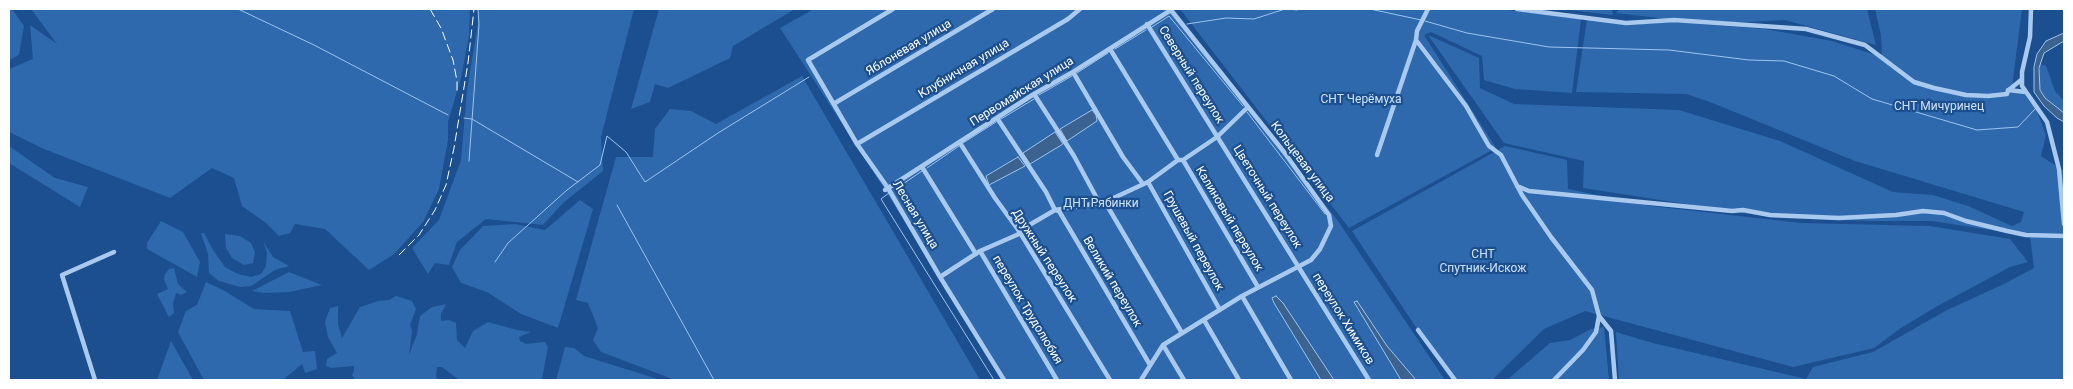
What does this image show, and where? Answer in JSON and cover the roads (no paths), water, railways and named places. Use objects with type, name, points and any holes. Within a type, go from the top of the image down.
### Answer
[{"type":"street","name":"Лесная улица","points":[[893,9],[808,60],[835,103],[857,144],[1004,380]]},
{"type":"street","name":"Яблоневая улица","points":[[835,103],[992,9]]},
{"type":"street","name":"Клубничная улица","points":[[857,144],[1068,19],[1080,9]]},
{"type":"street","points":[[1378,155],[1416,40],[1417,31],[1428,9]]},
{"type":"street","points":[[1517,9],[1626,23],[1674,20],[1806,29],[1865,45],[1914,82],[1966,95],[1988,96],[2007,94],[2008,90],[2022,80]]},
{"type":"street","points":[[2031,9],[2030,37],[2022,86],[2046,122],[2052,140],[2059,169],[2064,224]]},
{"type":"street","name":"Первомайская улица","points":[[886,189],[1170,10]]},
{"type":"street","name":"Кольцевая улица","points":[[1141,380],[1163,345],[1242,296],[1300,268],[1311,260],[1320,249],[1328,234],[1331,221],[1330,215],[1284,152],[1170,10]]},
{"type":"street","name":"Северный переулок","points":[[1147,24],[1217,136]]},
{"type":"street","points":[[1416,40],[1466,106],[1488,146],[1501,155],[1517,186],[1551,237],[1592,290],[1599,316],[1611,331],[1615,380]]},
{"type":"street","name":"Калиновый переулок","points":[[1110,49],[1258,287]]},
{"type":"street","name":"Грушевый переулок","points":[[1073,72],[1123,157],[1146,183],[1220,310]]},
{"type":"street","points":[[2008,90],[2026,92]]},
{"type":"street","points":[[1034,94],[1182,333]]},
{"type":"street","points":[[940,277],[978,252],[1019,234],[1019,231],[1055,210],[1102,203],[1146,183],[1217,136],[1248,107]]},
{"type":"street","name":"Великий переулок","points":[[997,118],[1046,192],[1055,210],[1059,211],[1150,365]]},
{"type":"street","name":"Цветочный переулок","points":[[1217,136],[1300,268]]},
{"type":"street","name":"Дружный переулок","points":[[960,143],[995,198],[1019,231],[1110,380]]},
{"type":"street","name":"переулок Трудолюбия","points":[[922,167],[978,252],[1057,380]]},
{"type":"street","points":[[1517,186],[1529,191],[1732,211],[1743,210],[1770,215],[1839,218],[1896,215],[1923,211],[1944,213],[1966,221],[2018,233],[2064,236]]},
{"type":"street","points":[[94,380],[62,275],[114,252]]},
{"type":"street","name":"переулок Химиков","points":[[1300,268],[1370,380]]},
{"type":"street","points":[[1242,296],[1292,380]]},
{"type":"street","points":[[1554,380],[1583,350],[1596,332],[1599,316]]},
{"type":"street","points":[[1204,320],[1239,380]]},
{"type":"street","points":[[1418,330],[1455,380]]},
{"type":"street","points":[[1163,345],[1184,380]]},
{"type":"waterway","points":[[238,9],[314,45],[448,115]]},
{"type":"waterway","points":[[469,161],[479,25],[478,9]]},
{"type":"waterway","points":[[1187,24],[1226,18],[1254,19],[1285,9]]},
{"type":"waterway","points":[[1289,9],[1297,10]]},
{"type":"waterway","points":[[1370,9],[1421,20]]},
{"type":"waterway","points":[[1152,27],[1169,16],[1243,106]]},
{"type":"waterway","points":[[1425,21],[1467,33],[1549,47],[1669,50],[1749,60],[1784,61],[1834,76],[1872,99],[1977,130],[2018,127],[2036,108]]},
{"type":"waterway","points":[[1115,49],[1146,30]]},
{"type":"waterway","points":[[1077,73],[1108,53]]},
{"type":"waterway","points":[[1039,95],[1072,76]]},
{"type":"waterway","points":[[495,262],[508,243],[567,190],[600,165],[607,136],[626,152],[645,182],[718,133],[809,77]]},
{"type":"waterway","points":[[1001,119],[1034,99]]},
{"type":"waterway","points":[[1247,112],[1325,214]]},
{"type":"waterway","points":[[464,118],[472,119],[578,182]]},
{"type":"waterway","points":[[963,143],[996,122]]},
{"type":"waterway","points":[[927,168],[959,146]]},
{"type":"waterway","points":[[894,190],[922,171]]},
{"type":"waterway","points":[[889,193],[881,199],[994,380]]},
{"type":"waterway","points":[[617,205],[714,380]]},
{"type":"railway","points":[[430,9],[441,28],[453,60],[457,93]]},
{"type":"railway","points":[[399,255],[419,235],[435,210],[446,185],[468,63],[474,9]]},
{"type":"park label","name":"СНТ Черёмуха","points":[[1361,100]]},
{"type":"park label","name":"СНТ Мичуринец","points":[[1939,107]]},
{"type":"park label","name":"ДНТ Рябинки","points":[[1101,204]]},
{"type":"park label","name":"СНТ Спутник-Искож","points":[[1483,262]]}]
